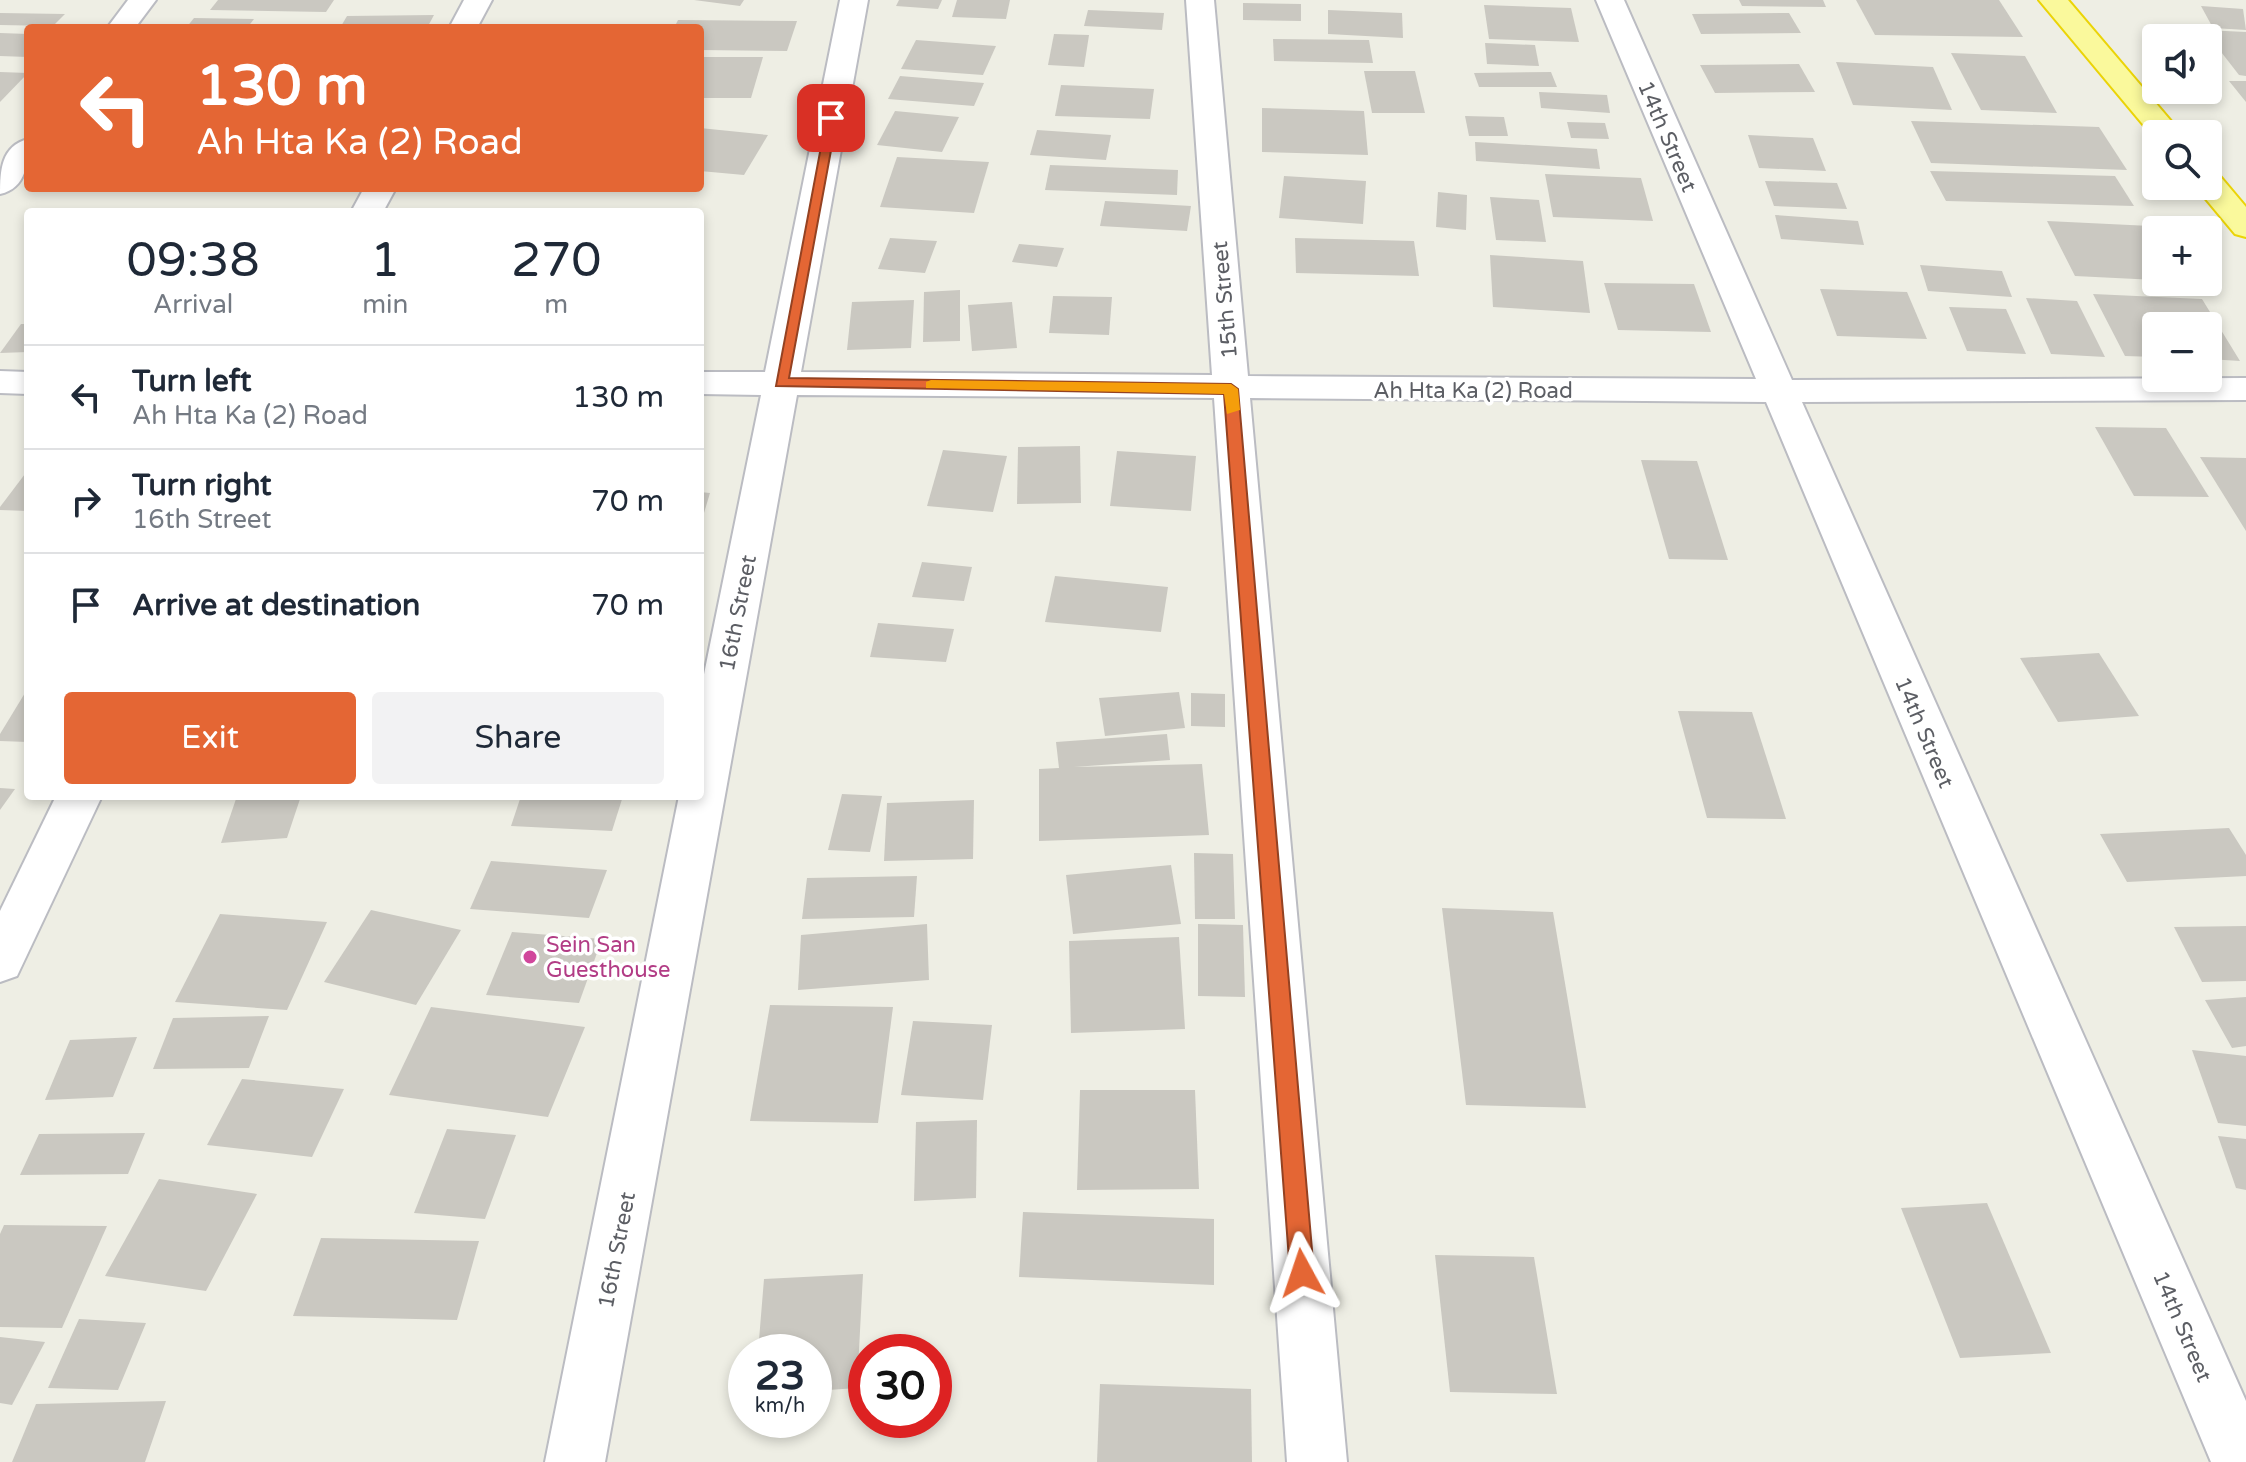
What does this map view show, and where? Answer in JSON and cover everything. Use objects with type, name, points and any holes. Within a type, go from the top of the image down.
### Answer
[{"type":"highway","points":[[2053,0],[2155,120]]},
{"type":"highway","points":[[2222,199],[2246,227]]},
{"type":"street","points":[[124,24],[142,0]]},
{"type":"street","points":[[465,24],[478,0]]},
{"type":"street","name":"16th Street","points":[[704,786],[854,0]]},
{"type":"street","name":"15th Street","points":[[1200,0],[1317,1462]]},
{"type":"street","name":"14th Street","points":[[1610,0],[2242,1462]]},
{"type":"street","points":[[0,185],[24,153]]},
{"type":"street","points":[[0,382],[24,383]]},
{"type":"street","name":"Ah Hta Ka (2) Road","points":[[704,383],[1231,389],[2246,389]]},
{"type":"street","points":[[0,961],[77,800]]},
{"type":"street","name":"16th Street","points":[[575,1462],[701,800]]},
{"type":"building","points":[[218,0],[334,0],[326,12],[210,10]]},
{"type":"building","points":[[694,0],[744,0],[740,6]]},
{"type":"building","points":[[899,0],[942,0],[938,9],[896,6]]},
{"type":"building","points":[[957,0],[1010,0],[1006,19],[952,17]]},
{"type":"building","points":[[1739,0],[1823,0],[1826,7],[1742,6]]},
{"type":"building","points":[[1856,0],[1999,0],[2023,37],[1875,35]]},
{"type":"building","points":[[1243,3],[1301,4],[1301,21],[1243,20]]},
{"type":"building","points":[[1484,5],[1571,8],[1579,42],[1489,39]]},
{"type":"building","points":[[2201,6],[2243,9],[2246,30],[2222,29],[2222,24],[2211,24]]},
{"type":"building","points":[[1088,10],[1164,13],[1162,30],[1084,26]]},
{"type":"building","points":[[1328,10],[1402,13],[1403,38],[1328,34]]},
{"type":"building","points":[[0,13],[65,14],[55,24],[0,25]]},
{"type":"building","points":[[1789,13],[1801,33],[1701,34],[1692,14]]},
{"type":"building","points":[[434,15],[429,24],[342,24],[347,16]]},
{"type":"building","points":[[194,18],[254,19],[250,24],[189,24]]},
{"type":"building","points":[[678,20],[797,21],[787,51],[704,50],[704,24],[676,24]]},
{"type":"building","points":[[2222,31],[2246,32],[2246,76],[2239,75],[2222,53]]},
{"type":"building","points":[[0,33],[24,34],[24,57],[0,56]]},
{"type":"building","points":[[1054,34],[1089,35],[1084,67],[1048,65]]},
{"type":"building","points":[[1273,39],[1369,40],[1373,63],[1274,61]]},
{"type":"building","points":[[916,40],[996,46],[983,75],[901,69]]},
{"type":"building","points":[[1485,43],[1535,45],[1539,66],[1487,64]]},
{"type":"building","points":[[1951,53],[2025,56],[2057,113],[1981,110]]},
{"type":"building","points":[[704,57],[763,57],[751,98],[704,98]]},
{"type":"building","points":[[1836,62],[1933,67],[1952,110],[1853,105]]},
{"type":"building","points":[[1799,64],[1815,92],[1715,93],[1700,65]]},
{"type":"building","points":[[1364,71],[1415,71],[1425,113],[1372,113]]},
{"type":"building","points":[[0,72],[24,73],[24,77],[0,102]]},
{"type":"building","points":[[1551,72],[1557,87],[1479,87],[1474,73]]},
{"type":"building","points":[[900,76],[984,83],[974,106],[888,99]]},
{"type":"building","points":[[2229,81],[2246,81],[2246,102]]},
{"type":"building","points":[[1061,85],[1154,89],[1150,119],[1055,116]]},
{"type":"building","points":[[1539,92],[1607,95],[1610,113],[1541,108]]},
{"type":"building","points":[[1262,108],[1364,111],[1368,155],[1262,152]]},
{"type":"building","points":[[895,111],[959,117],[942,152],[877,145]]},
{"type":"building","points":[[1465,116],[1504,117],[1508,136],[1469,136]]},
{"type":"building","points":[[1911,121],[2099,127],[2127,170],[1931,163]]},
{"type":"building","points":[[1567,122],[1605,123],[1609,139],[1571,138]]},
{"type":"building","points":[[704,128],[768,135],[744,175],[704,171]]},
{"type":"building","points":[[1037,130],[1111,135],[1106,160],[1030,155]]},
{"type":"building","points":[[1748,135],[1813,138],[1826,171],[1759,168]]},
{"type":"building","points":[[1475,142],[1597,149],[1600,169],[1476,161]]},
{"type":"building","points":[[897,157],[989,162],[974,213],[880,207]]},
{"type":"building","points":[[1050,165],[1178,170],[1177,195],[1045,190]]},
{"type":"building","points":[[1930,171],[2115,176],[2134,206],[1946,201]]},
{"type":"building","points":[[1545,174],[1641,178],[1653,221],[1553,217]]},
{"type":"building","points":[[1284,176],[1366,181],[1363,224],[1279,218]]},
{"type":"building","points":[[1765,181],[1837,183],[1847,209],[1774,206]]},
{"type":"building","points":[[1438,192],[1467,195],[1466,230],[1436,227]]},
{"type":"building","points":[[1490,197],[1539,200],[1546,242],[1496,240]]},
{"type":"building","points":[[1105,201],[1191,206],[1187,231],[1100,226]]},
{"type":"building","points":[[1775,215],[1858,221],[1864,245],[1781,239]]},
{"type":"building","points":[[2047,221],[2142,226],[2142,279],[2075,276]]},
{"type":"building","points":[[890,238],[937,241],[925,273],[878,269]]},
{"type":"building","points":[[1295,238],[1414,241],[1419,276],[1296,273]]},
{"type":"building","points":[[1019,244],[1064,248],[1057,267],[1012,262]]},
{"type":"building","points":[[1490,255],[1583,261],[1590,313],[1493,307]]},
{"type":"building","points":[[1920,265],[2002,271],[2012,297],[1928,291]]},
{"type":"building","points":[[1604,283],[1694,284],[1711,332],[1618,330]]},
{"type":"building","points":[[1820,289],[1907,292],[1927,339],[1837,336]]},
{"type":"building","points":[[960,290],[960,341],[923,342],[924,292]]},
{"type":"building","points":[[2093,294],[2202,299],[2210,312],[2142,312],[2142,357],[2125,356]]},
{"type":"building","points":[[1053,296],[1112,297],[1109,335],[1049,333]]},
{"type":"building","points":[[2026,298],[2077,301],[2105,357],[2051,354]]},
{"type":"building","points":[[914,300],[911,348],[847,350],[852,302]]},
{"type":"building","points":[[1012,302],[1017,348],[972,351],[968,305]]},
{"type":"building","points":[[1949,307],[2006,309],[2026,354],[1967,351]]},
{"type":"building","points":[[21,324],[24,324],[24,352],[0,353]]},
{"type":"building","points":[[2222,332],[2240,361],[2222,360]]},
{"type":"building","points":[[2095,427],[2166,428],[2209,497],[2134,496]]},
{"type":"building","points":[[1080,446],[1081,503],[1017,504],[1018,447]]},
{"type":"building","points":[[943,450],[1007,456],[993,512],[927,506]]},
{"type":"building","points":[[1117,451],[1196,456],[1191,511],[1110,506]]},
{"type":"building","points":[[2200,457],[2246,458],[2246,531]]},
{"type":"building","points":[[1641,460],[1697,461],[1728,560],[1669,559]]},
{"type":"building","points":[[24,475],[24,511],[0,510]]},
{"type":"building","points":[[704,492],[710,493],[704,513]]},
{"type":"building","points":[[922,562],[972,567],[964,601],[912,597]]},
{"type":"building","points":[[1055,576],[1168,587],[1161,632],[1045,622]]},
{"type":"building","points":[[878,623],[954,629],[946,662],[870,657]]},
{"type":"building","points":[[2099,653],[2139,716],[2058,722],[2020,658]]},
{"type":"building","points":[[1179,692],[1185,728],[1105,736],[1099,698]]},
{"type":"building","points":[[1191,693],[1225,694],[1225,727],[1191,726]]},
{"type":"building","points":[[24,695],[24,742],[0,741],[0,734]]},
{"type":"building","points":[[1678,711],[1752,712],[1786,819],[1707,818]]},
{"type":"building","points":[[1167,734],[1170,760],[1074,767],[1202,764],[1209,835],[1039,841],[1039,769],[1059,768],[1056,742]]},
{"type":"building","points":[[0,788],[15,789],[0,810]]},
{"type":"building","points":[[842,794],[882,796],[870,852],[828,850]]},
{"type":"building","points":[[236,800],[300,800],[287,838],[221,843]]},
{"type":"building","points":[[520,800],[622,800],[612,831],[511,826]]},
{"type":"building","points":[[974,800],[973,859],[884,861],[887,803]]},
{"type":"building","points":[[2229,828],[2246,855],[2246,876],[2127,882],[2100,834]]},
{"type":"building","points":[[1194,853],[1233,854],[1235,919],[1195,919]]},
{"type":"building","points":[[491,861],[607,870],[589,918],[470,909]]},
{"type":"building","points":[[1171,865],[1181,924],[1073,934],[1066,875]]},
{"type":"building","points":[[917,876],[914,917],[802,919],[807,878]]},
{"type":"building","points":[[1442,908],[1553,912],[1586,1108],[1466,1105]]},
{"type":"building","points":[[371,910],[461,930],[416,1005],[324,982]]},
{"type":"building","points":[[220,914],[327,922],[287,1010],[175,1002]]},
{"type":"building","points":[[927,924],[929,980],[798,990],[801,935]]},
{"type":"building","points":[[1198,924],[1243,925],[1245,997],[1198,996]]},
{"type":"building","points":[[2246,926],[2246,981],[2202,982],[2174,927]]},
{"type":"building","points":[[512,932],[602,939],[579,1003],[486,995]]},
{"type":"building","points":[[1179,937],[1185,1029],[1071,1033],[1069,941]]},
{"type":"building","points":[[2246,997],[2246,1046],[2232,1048],[2205,1000]]},
{"type":"building","points":[[770,1005],[893,1007],[878,1123],[750,1121]]},
{"type":"building","points":[[431,1007],[585,1027],[548,1117],[389,1095]]},
{"type":"building","points":[[269,1016],[249,1068],[153,1069],[173,1018]]},
{"type":"building","points":[[913,1021],[992,1025],[983,1100],[901,1095]]},
{"type":"building","points":[[137,1037],[113,1097],[45,1100],[70,1040]]},
{"type":"building","points":[[2192,1050],[2246,1056],[2246,1126],[2218,1123]]},
{"type":"building","points":[[242,1079],[344,1089],[312,1157],[207,1145]]},
{"type":"building","points":[[1080,1090],[1195,1090],[1199,1189],[1077,1190]]},
{"type":"building","points":[[977,1120],[976,1198],[914,1201],[916,1122]]},
{"type":"building","points":[[447,1129],[516,1135],[485,1219],[414,1213]]},
{"type":"building","points":[[145,1133],[128,1174],[20,1175],[39,1134]]},
{"type":"building","points":[[2218,1136],[2246,1139],[2246,1190],[2236,1188]]},
{"type":"building","points":[[159,1179],[257,1194],[206,1291],[105,1276]]},
{"type":"building","points":[[1987,1203],[2051,1353],[1960,1358],[1901,1208]]},
{"type":"building","points":[[1023,1212],[1214,1219],[1214,1285],[1019,1277]]},
{"type":"building","points":[[4,1225],[107,1226],[62,1328],[0,1327],[0,1234]]},
{"type":"building","points":[[321,1238],[479,1241],[457,1320],[293,1316]]},
{"type":"building","points":[[1435,1255],[1534,1257],[1557,1394],[1450,1392]]},
{"type":"building","points":[[863,1274],[860,1334],[848,1334],[848,1389],[832,1390],[832,1334],[759,1334],[764,1279]]},
{"type":"building","points":[[79,1319],[146,1323],[118,1390],[48,1388]]},
{"type":"building","points":[[0,1337],[45,1342],[12,1405],[0,1403]]},
{"type":"building","points":[[1100,1384],[1251,1389],[1252,1462],[1097,1462]]},
{"type":"building","points":[[166,1401],[145,1462],[12,1462],[36,1404]]},
{"type":"slow traffic","points":[[931,385],[1231,389],[1233,410]]},
{"type":"place","name":"Sein San Guesthouse","points":[[530,957]]},
{"type":"route","points":[[831,118],[781,383],[1231,389],[1302,1273]]}]
